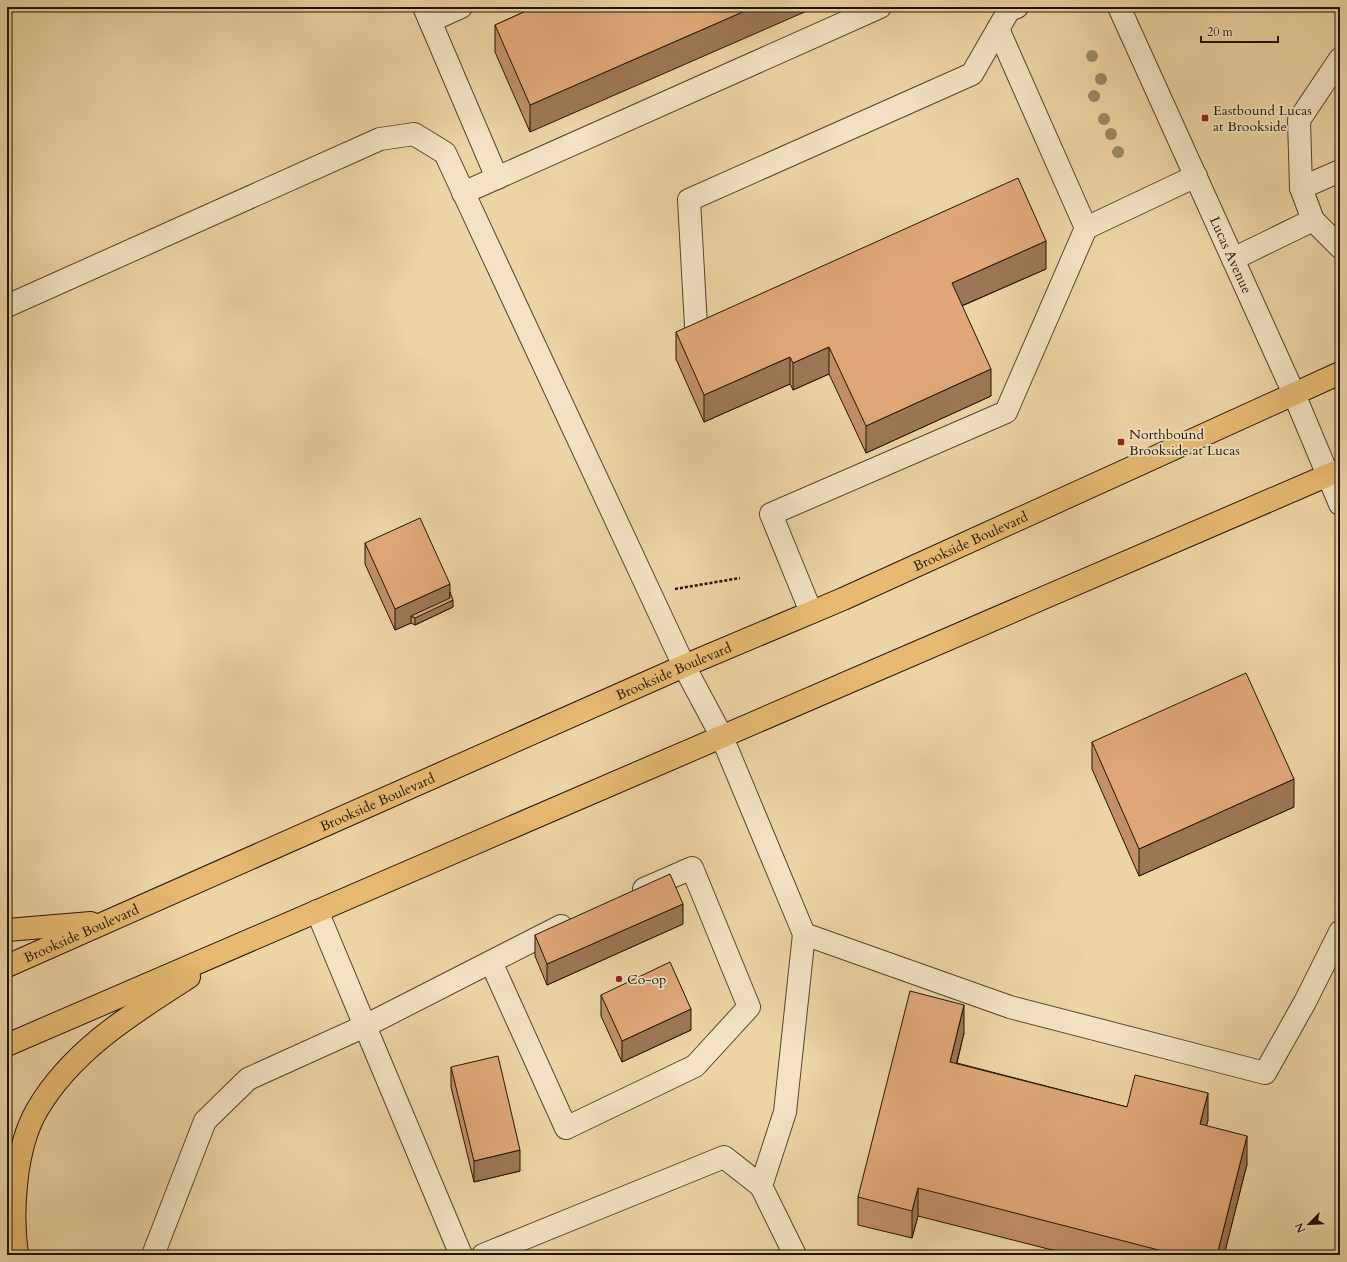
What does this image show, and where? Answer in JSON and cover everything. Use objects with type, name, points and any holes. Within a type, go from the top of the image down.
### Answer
[{"type":"main road","name":"Brookside Boulevard","points":[[7,966],[684,666],[811,612],[1340,373]]},
{"type":"main road","points":[[7,1044],[1334,472]]},
{"type":"main road","points":[[7,930],[110,921]]},
{"type":"main road","points":[[17,1255],[14,1217],[19,1164],[36,1111],[47,1095],[63,1075],[104,1035],[132,1014],[240,944]]},
{"type":"street","points":[[461,7],[427,14],[496,178]]},
{"type":"street","points":[[463,193],[880,7]]},
{"type":"street","points":[[696,326],[689,200],[972,74],[1009,10],[1017,7]]},
{"type":"street","name":"Lucas Avenue","points":[[1119,7],[1294,394],[1334,472],[1340,504]]},
{"type":"street","points":[[998,29],[1086,228]]},
{"type":"street","points":[[1340,59],[1299,120],[1301,188],[1313,220],[1340,247]]},
{"type":"street","points":[[7,306],[380,139],[414,134],[444,153],[684,666],[722,737],[804,934],[786,1112],[761,1186]]},
{"type":"street","points":[[1301,188],[1340,171]]},
{"type":"street","points":[[811,612],[771,514],[1006,412],[1086,228],[1196,176]]},
{"type":"street","points":[[1233,259],[1313,220]]},
{"type":"street","points":[[491,962],[566,1128],[695,1066],[749,1007],[692,868],[628,896]]},
{"type":"street","points":[[317,911],[461,1255]]},
{"type":"street","points":[[153,1255],[205,1121],[248,1079],[365,1026],[578,917]]},
{"type":"street","points":[[804,934],[1010,1007],[1265,1073],[1305,1002],[1340,932]]},
{"type":"street","points":[[483,1255],[724,1157],[761,1186],[795,1255]]},
{"type":"path","points":[[650,594],[740,578]]},
{"type":"building","points":[[535,7],[754,7],[530,105],[495,25]]},
{"type":"building","points":[[1018,178],[1046,241],[952,283],[991,369],[866,426],[829,347],[793,363],[790,357],[704,395],[676,332]]},
{"type":"building","points":[[420,518],[450,584],[395,609],[365,543]]},
{"type":"building","points":[[450,592],[453,600],[415,618],[411,616],[450,598]]},
{"type":"building","points":[[1246,673],[1294,779],[1139,849],[1092,742]]},
{"type":"building","points":[[670,874],[683,904],[547,964],[535,935]]},
{"type":"building","points":[[670,962],[691,1009],[622,1041],[601,995]]},
{"type":"building","points":[[910,991],[964,1005],[950,1062],[1127,1107],[1135,1075],[1208,1093],[1200,1124],[1247,1136],[1217,1255],[1178,1255],[918,1188],[912,1211],[858,1197]]},
{"type":"building","points":[[498,1056],[520,1150],[474,1161],[451,1067]]},
{"type":"place","name":"Eastbound Lucas at Brookside","points":[[1205,118]]},
{"type":"place","name":"Northbound Brookside at Lucas","points":[[1121,442]]},
{"type":"place","name":"Co-op","points":[[619,979]]}]
